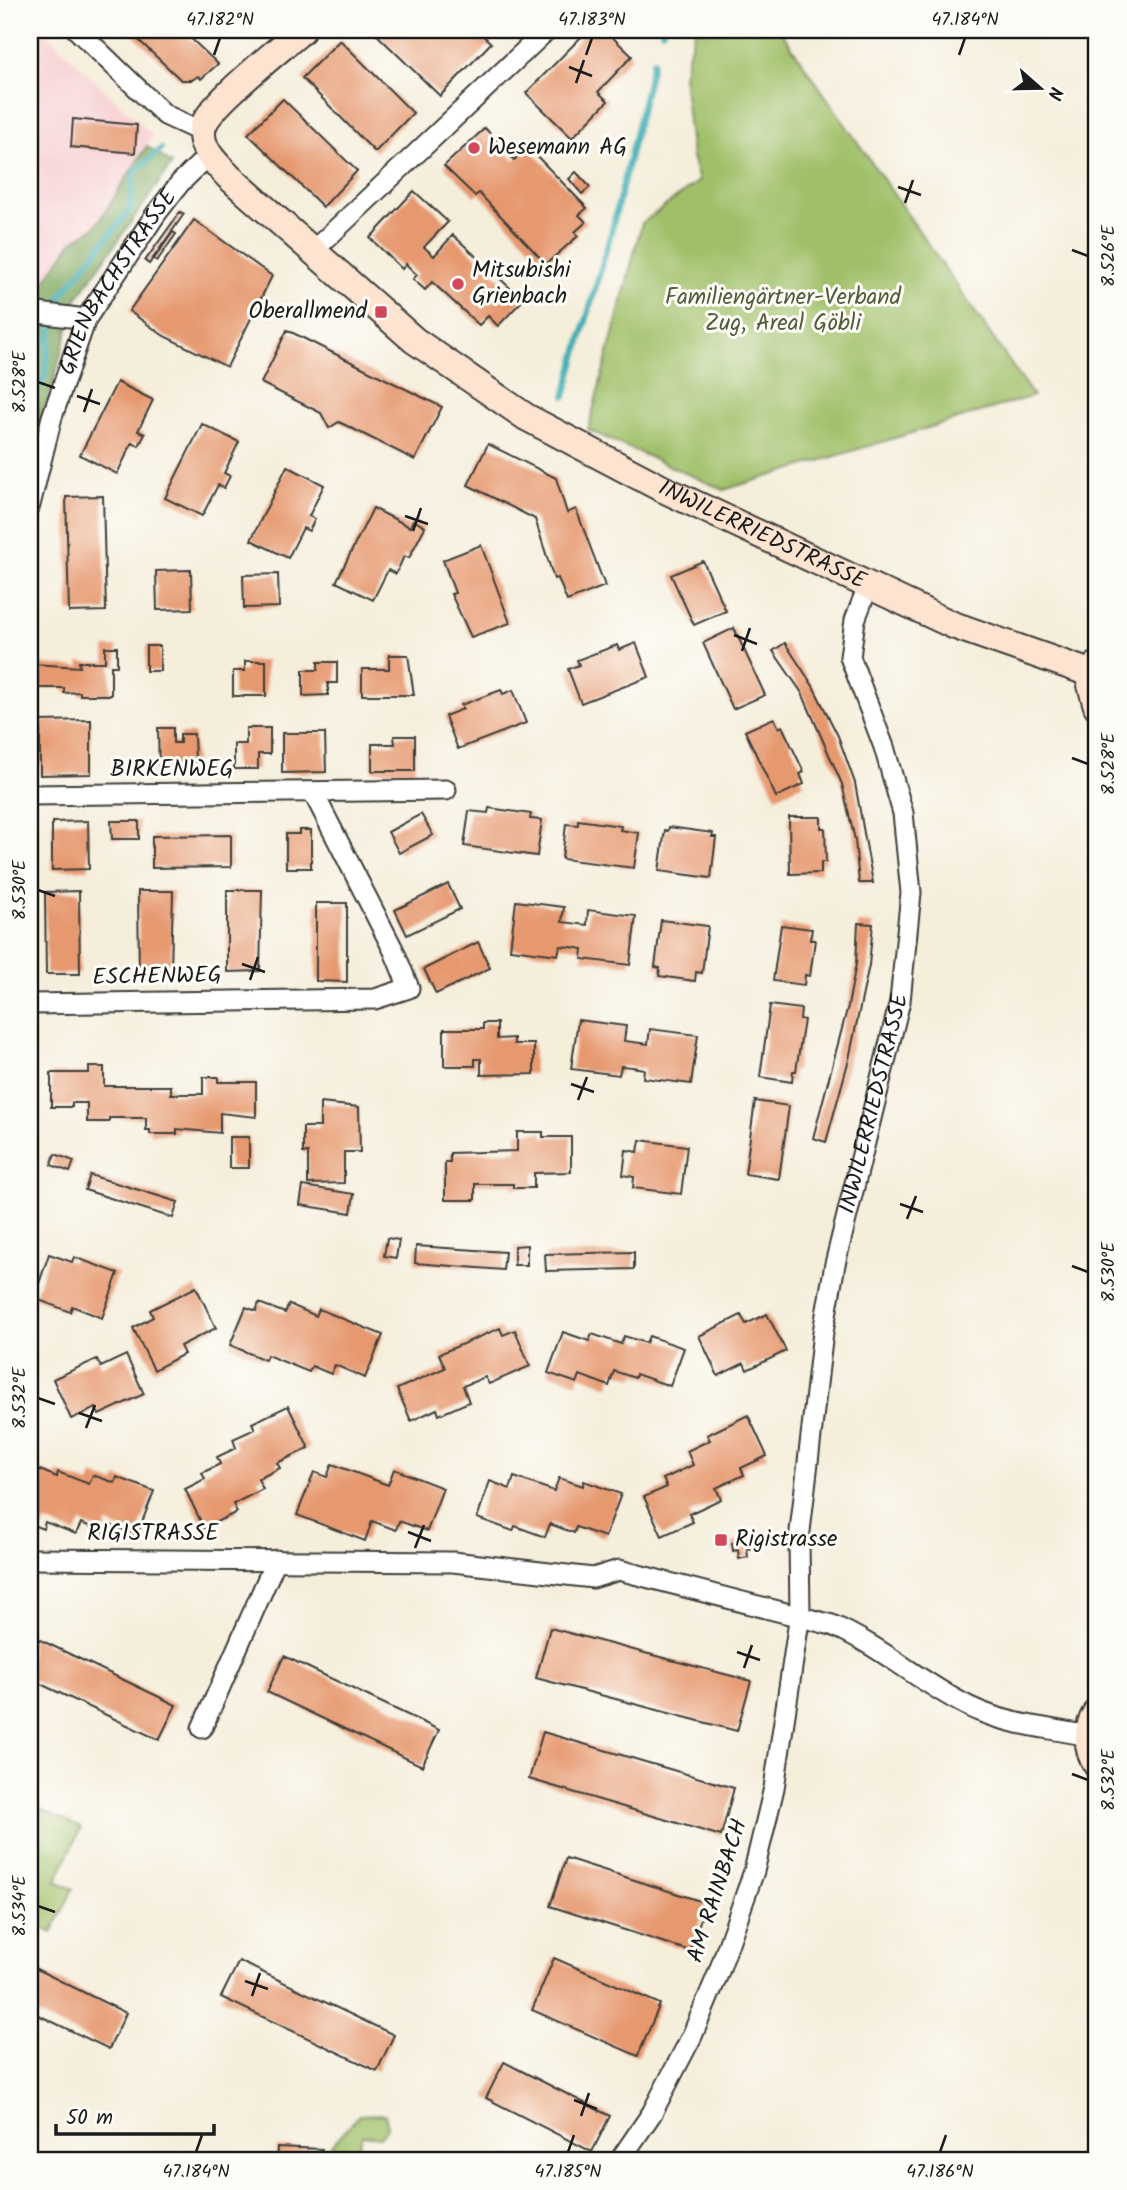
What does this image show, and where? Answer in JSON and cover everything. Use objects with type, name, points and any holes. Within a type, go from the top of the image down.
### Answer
[{"type":"street","points":[[77,30],[173,121],[205,144],[209,113],[302,30]]},
{"type":"street","points":[[314,250],[547,30]]},
{"type":"street","name":"INWILERRIEDSTRASSE","points":[[205,144],[229,177],[414,340],[526,417],[661,488],[868,586],[855,620],[850,657],[884,747],[903,813],[910,864],[911,916],[900,1001],[835,1264],[821,1345],[799,1540],[800,1614]]},
{"type":"street","name":"GRIENBACHSTRASSE","points":[[30,505],[52,417],[86,319],[205,144]]},
{"type":"street","points":[[48,313],[86,319]]},
{"type":"street","points":[[868,586],[953,625],[1095,670],[1092,695],[1097,706]]},
{"type":"street","name":"BIRKENWEG","points":[[30,795],[314,794],[446,790]]},
{"type":"street","name":"ESCHENWEG","points":[[30,1003],[375,999],[408,988],[396,954],[314,794]]},
{"type":"street","name":"RIGISTRASSE","points":[[30,1559],[453,1562],[593,1578],[618,1570],[800,1614],[857,1635],[972,1708],[1010,1721],[1088,1736]]},
{"type":"street","points":[[202,1728],[276,1560]]},
{"type":"street","name":"AM RAINBACH","points":[[620,2160],[652,2113],[692,2036],[721,1967],[754,1871],[775,1788],[800,1614]]},
{"type":"street","points":[[1097,1711],[1088,1736],[1089,1748],[1097,1765]]},
{"type":"shaded area","points":[[30,30],[42,30],[153,136],[95,227],[72,242],[30,302]]},
{"type":"green space","name":"Familiengärtner-Verband Zug, Areal Göbli","points":[[695,30],[780,30],[1033,396],[724,490],[588,430],[642,223],[699,181],[692,157],[683,75]]},
{"type":"green space","points":[[147,146],[172,164],[76,300],[30,466],[30,302],[72,242],[95,227]]},
{"type":"green space","points":[[30,1804],[81,1828],[56,1881],[73,1889],[52,1933],[30,1922]]},
{"type":"green space","points":[[386,2114],[387,2128],[380,2137],[362,2135],[354,2160],[328,2160],[329,2148],[359,2115]]},
{"type":"building","points":[[128,30],[182,30],[218,64],[201,79],[198,76],[192,80],[181,80]]},
{"type":"building","points":[[235,30],[249,30],[242,37]]},
{"type":"building","points":[[372,30],[477,30],[491,43],[440,96]]},
{"type":"building","points":[[588,30],[605,30],[632,56],[598,92],[608,101],[572,138],[526,93]]},
{"type":"building","points":[[340,40],[413,113],[375,152],[302,78]]},
{"type":"building","points":[[283,99],[357,171],[323,207],[248,134]]},
{"type":"building","points":[[73,119],[137,125],[135,153],[71,147]]},
{"type":"building","points":[[485,128],[514,160],[528,147],[587,208],[579,215],[586,222],[575,232],[578,236],[546,264],[479,193],[475,196],[444,166]]},
{"type":"building","points":[[576,172],[590,187],[582,194],[569,179]]},
{"type":"building","points":[[414,191],[448,222],[424,247],[434,256],[453,235],[523,300],[498,326],[488,316],[479,325],[432,282],[425,290],[413,279],[417,275],[406,264],[402,269],[370,238]]},
{"type":"building","points":[[180,212],[184,214],[149,264],[145,261]]},
{"type":"building","points":[[194,220],[272,276],[227,367],[164,336],[129,311]]},
{"type":"building","points":[[173,232],[176,234],[157,261],[154,259]]},
{"type":"building","points":[[287,330],[442,407],[415,460],[339,422],[329,428],[321,413],[261,383]]},
{"type":"building","points":[[117,382],[153,400],[138,431],[145,434],[139,446],[132,443],[117,474],[80,455]]},
{"type":"building","points":[[202,424],[239,442],[224,473],[230,476],[224,488],[218,485],[202,516],[165,498]]},
{"type":"building","points":[[488,444],[556,478],[567,513],[576,509],[605,586],[567,601],[558,578],[554,579],[535,519],[468,485]]},
{"type":"building","points":[[287,466],[324,485],[309,516],[315,519],[309,531],[303,528],[288,558],[251,540]]},
{"type":"building","points":[[103,496],[106,611],[69,612],[66,497]]},
{"type":"building","points":[[373,508],[410,527],[413,520],[425,527],[409,558],[404,556],[396,574],[388,570],[373,600],[336,582]]},
{"type":"building","points":[[481,545],[510,623],[471,637],[451,594],[455,593],[443,560]]},
{"type":"building","points":[[703,561],[726,611],[694,625],[671,575]]},
{"type":"building","points":[[191,570],[192,609],[157,610],[156,571]]},
{"type":"building","points":[[278,574],[279,607],[244,608],[243,575]]},
{"type":"building","points":[[734,628],[765,695],[733,709],[703,643]]},
{"type":"building","points":[[636,643],[649,677],[581,703],[568,669],[579,665],[577,660],[617,645],[619,650]]},
{"type":"building","points":[[785,643],[813,686],[838,736],[855,783],[873,883],[859,883],[855,840],[842,784],[802,693],[773,651]]},
{"type":"building","points":[[146,646],[160,646],[160,671],[146,671]]},
{"type":"building","points":[[105,647],[117,647],[117,666],[111,666],[111,695],[64,693],[64,688],[33,688],[33,664],[80,667],[79,662],[105,662]]},
{"type":"building","points":[[389,655],[408,655],[414,695],[362,695],[362,669],[389,669]]},
{"type":"building","points":[[245,661],[266,661],[266,696],[233,696],[233,671],[245,671]]},
{"type":"building","points":[[318,662],[337,662],[337,683],[328,683],[328,695],[303,696],[303,670],[318,670]]},
{"type":"building","points":[[501,690],[503,694],[513,690],[526,723],[458,749],[445,716],[463,709],[461,705]]},
{"type":"building","points":[[774,718],[779,728],[782,726],[804,772],[800,774],[804,784],[776,797],[745,731]]},
{"type":"building","points":[[91,720],[91,774],[40,775],[40,721]]},
{"type":"building","points":[[158,728],[173,728],[173,743],[180,743],[180,734],[194,734],[195,762],[181,762],[181,769],[159,769]]},
{"type":"building","points":[[246,728],[270,728],[270,754],[258,754],[258,769],[234,769],[234,744],[246,744]]},
{"type":"building","points":[[282,733],[325,733],[326,772],[282,773]]},
{"type":"building","points":[[394,736],[415,736],[415,771],[372,771],[372,744],[395,744]]},
{"type":"building","points":[[489,808],[531,814],[530,819],[542,820],[537,856],[464,846],[469,811],[488,813]]},
{"type":"building","points":[[421,814],[433,835],[399,853],[388,832]]},
{"type":"building","points":[[789,817],[821,817],[821,828],[825,828],[826,862],[821,862],[821,873],[790,874]]},
{"type":"building","points":[[578,820],[621,826],[620,830],[639,833],[634,868],[562,859],[566,824],[578,825]]},
{"type":"building","points":[[88,821],[89,869],[52,870],[52,822]]},
{"type":"building","points":[[111,821],[139,821],[139,839],[112,839]]},
{"type":"building","points":[[669,827],[713,833],[712,837],[716,837],[711,878],[659,871],[665,830],[668,831]]},
{"type":"building","points":[[299,830],[311,830],[311,868],[286,868],[286,834],[299,834]]},
{"type":"building","points":[[231,835],[231,867],[152,868],[152,836]]},
{"type":"building","points":[[448,884],[460,909],[407,935],[395,910]]},
{"type":"building","points":[[227,890],[262,890],[260,971],[227,972]]},
{"type":"building","points":[[79,891],[80,974],[46,974],[45,892]]},
{"type":"building","points":[[138,891],[173,891],[171,972],[139,973]]},
{"type":"building","points":[[516,901],[564,907],[562,922],[587,925],[588,910],[636,916],[630,965],[582,959],[583,949],[571,947],[560,946],[558,955],[510,949]]},
{"type":"building","points":[[316,903],[347,903],[347,982],[316,981]]},
{"type":"building","points":[[661,920],[708,926],[702,973],[696,972],[695,981],[659,976],[660,968],[655,967]]},
{"type":"building","points":[[858,923],[873,924],[869,965],[849,1059],[826,1142],[813,1138],[848,1006],[856,964]]},
{"type":"building","points":[[781,925],[812,929],[810,940],[815,940],[810,976],[805,975],[804,985],[773,981]]},
{"type":"building","points":[[478,942],[490,968],[436,994],[424,969]]},
{"type":"building","points":[[770,1005],[801,1009],[800,1019],[804,1020],[792,1082],[760,1077]]},
{"type":"building","points":[[578,1020],[626,1026],[624,1041],[648,1044],[650,1029],[698,1035],[691,1084],[643,1078],[644,1069],[632,1067],[621,1066],[619,1075],[571,1069]]},
{"type":"building","points":[[483,1023],[497,1023],[497,1039],[514,1038],[514,1044],[534,1044],[534,1074],[481,1075],[481,1059],[475,1059],[475,1066],[444,1066],[444,1029],[483,1029]]},
{"type":"building","points":[[89,1067],[104,1067],[104,1086],[171,1086],[171,1094],[203,1094],[203,1077],[218,1077],[218,1082],[256,1082],[256,1117],[220,1113],[220,1133],[177,1129],[177,1134],[150,1134],[150,1130],[146,1130],[146,1118],[109,1118],[109,1122],[87,1122],[87,1103],[72,1103],[72,1107],[51,1107],[51,1073],[89,1073]]},
{"type":"building","points":[[755,1101],[789,1106],[779,1179],[745,1174]]},
{"type":"building","points":[[320,1103],[359,1107],[360,1152],[344,1152],[344,1183],[308,1184],[308,1153],[303,1153],[303,1127],[320,1127]]},
{"type":"building","points":[[517,1132],[543,1132],[543,1137],[571,1137],[571,1172],[534,1173],[534,1188],[513,1188],[513,1184],[475,1184],[475,1200],[445,1200],[445,1162],[450,1162],[450,1153],[517,1151]]},
{"type":"building","points":[[229,1137],[249,1137],[249,1168],[229,1168]]},
{"type":"building","points":[[640,1140],[687,1146],[681,1194],[633,1188],[634,1177],[623,1175],[626,1150],[638,1152]]},
{"type":"building","points":[[55,1154],[74,1161],[70,1172],[51,1165]]},
{"type":"building","points":[[90,1175],[178,1202],[173,1218],[85,1190]]},
{"type":"building","points":[[303,1186],[354,1194],[351,1213],[300,1205]]},
{"type":"building","points":[[387,1238],[399,1240],[396,1258],[384,1256]]},
{"type":"building","points":[[527,1245],[527,1265],[514,1265],[514,1246]]},
{"type":"building","points":[[416,1246],[505,1252],[503,1270],[415,1263]]},
{"type":"building","points":[[634,1252],[634,1269],[546,1271],[545,1254]]},
{"type":"building","points":[[49,1254],[72,1262],[74,1257],[118,1273],[102,1318],[72,1306],[70,1312],[34,1298]]},
{"type":"building","points":[[196,1287],[216,1328],[180,1346],[184,1354],[154,1370],[133,1328],[153,1317],[150,1310]]},
{"type":"building","points":[[259,1303],[285,1313],[289,1304],[316,1316],[319,1309],[383,1335],[365,1378],[335,1365],[331,1374],[312,1366],[309,1372],[267,1355],[265,1360],[230,1345],[246,1307],[256,1311]]},
{"type":"building","points":[[767,1314],[786,1351],[747,1370],[744,1363],[718,1376],[699,1336],[741,1315],[746,1324]]},
{"type":"building","points":[[500,1328],[503,1335],[515,1330],[530,1366],[489,1384],[485,1377],[463,1386],[469,1402],[439,1415],[437,1409],[411,1421],[397,1389],[445,1368],[439,1354]]},
{"type":"building","points":[[563,1332],[589,1341],[592,1334],[621,1344],[624,1336],[646,1343],[649,1336],[684,1348],[670,1386],[636,1374],[635,1378],[614,1371],[609,1386],[580,1375],[577,1383],[548,1373]]},
{"type":"building","points":[[126,1355],[144,1394],[99,1415],[96,1408],[71,1419],[53,1379],[97,1359],[101,1367]]},
{"type":"building","points":[[288,1406],[309,1448],[277,1463],[280,1468],[258,1479],[263,1489],[233,1504],[237,1512],[204,1528],[185,1489],[205,1479],[202,1473],[220,1464],[217,1457],[236,1448],[233,1439],[255,1429],[252,1423]]},
{"type":"building","points":[[748,1415],[767,1456],[741,1468],[744,1475],[716,1488],[721,1499],[689,1514],[693,1522],[662,1536],[644,1497],[667,1487],[663,1479],[693,1465],[687,1451],[710,1440],[707,1435]]},
{"type":"building","points":[[332,1464],[388,1485],[394,1469],[443,1488],[427,1531],[399,1521],[396,1530],[372,1521],[365,1541],[297,1515],[314,1472],[327,1477]]},
{"type":"building","points":[[30,1466],[57,1477],[58,1472],[89,1484],[93,1475],[115,1483],[117,1477],[154,1491],[137,1535],[107,1524],[104,1532],[81,1523],[76,1534],[45,1522],[43,1529],[30,1524]]},
{"type":"building","points":[[514,1477],[554,1491],[559,1478],[583,1486],[584,1481],[621,1494],[605,1537],[576,1527],[574,1533],[550,1524],[545,1537],[515,1526],[513,1531],[477,1518],[490,1481],[510,1489]]},
{"type":"building","points":[[765,1538],[766,1546],[747,1549],[748,1557],[739,1559],[738,1550],[733,1551],[732,1543]]},
{"type":"building","points":[[550,1628],[751,1681],[737,1731],[536,1678]]},
{"type":"building","points":[[30,1635],[176,1705],[159,1740],[30,1679]]},
{"type":"building","points":[[284,1656],[439,1730],[422,1766],[267,1692]]},
{"type":"building","points":[[543,1732],[734,1788],[721,1836],[529,1779]]},
{"type":"building","points":[[566,1858],[706,1903],[690,1951],[550,1906]]},
{"type":"building","points":[[554,1958],[660,2004],[638,2056],[532,2010]]},
{"type":"building","points":[[239,1961],[394,2035],[377,2071],[221,1997]]},
{"type":"building","points":[[30,1966],[126,2013],[109,2049],[30,2011]]},
{"type":"building","points":[[504,2062],[610,2116],[592,2152],[486,2098]]},
{"type":"building","points":[[277,2147],[322,2149],[321,2160],[276,2160]]},
{"type":"waterway","points":[[565,396],[612,229],[653,61]]},
{"type":"waterway","points":[[30,403],[45,376],[50,337],[61,296],[130,209],[134,173],[161,149]]},
{"type":"place","name":"Wesemann AG","points":[[474,148]]},
{"type":"place","name":"Mitsubishi Grienbach","points":[[458,284]]},
{"type":"place","name":"Oberallmend","points":[[381,312]]},
{"type":"place","name":"Rigistrasse","points":[[721,1540]]}]
